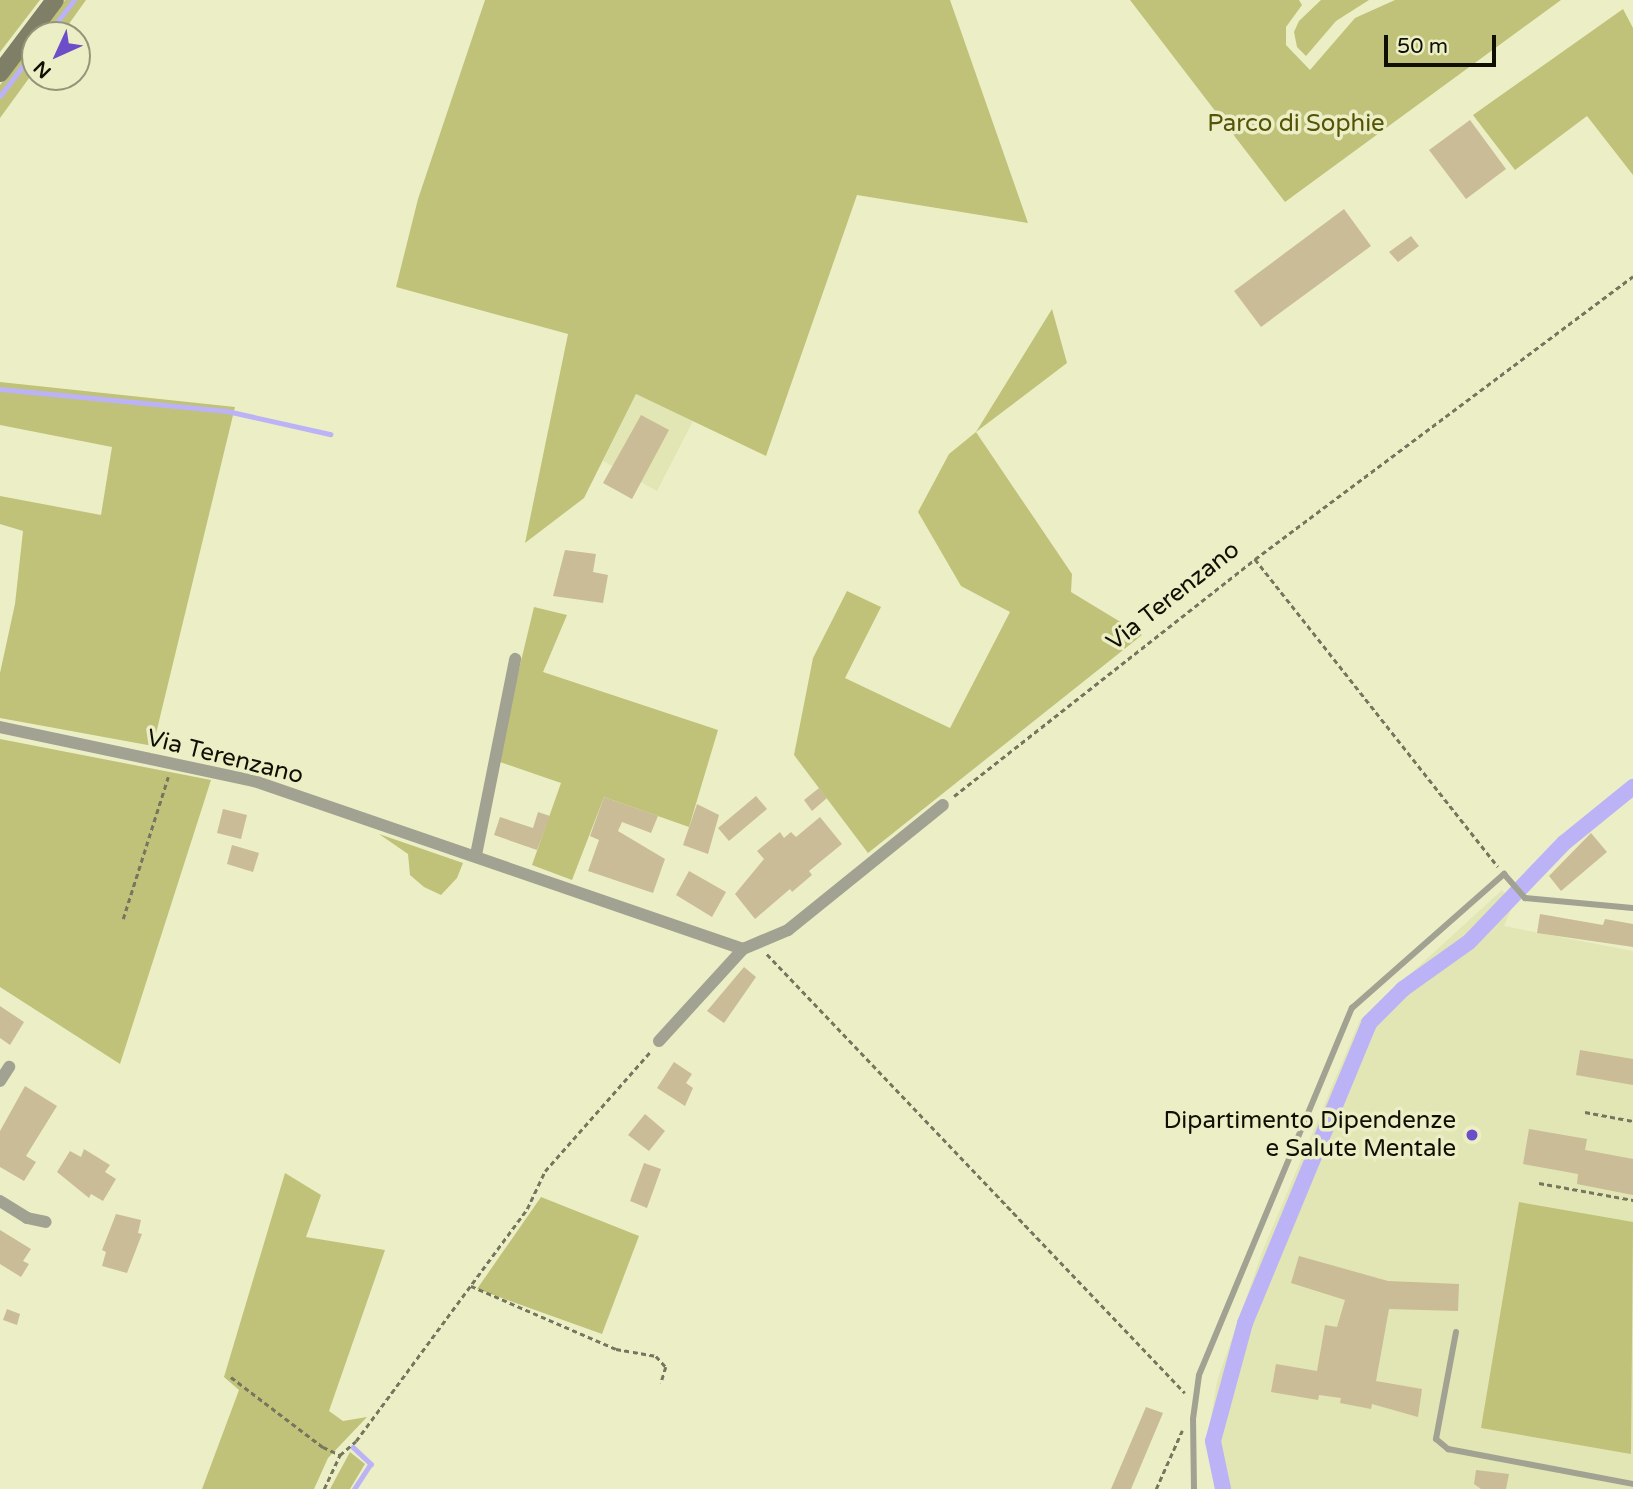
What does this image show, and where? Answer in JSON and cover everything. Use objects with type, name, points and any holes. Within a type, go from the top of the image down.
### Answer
[{"type":"main road","points":[[0,73],[55,0]]},
{"type":"street","points":[[476,855],[515,659]]},
{"type":"street","name":"Via Terenzano","points":[[0,727],[254,780],[743,949]]},
{"type":"street","points":[[659,1041],[743,949],[758,946],[788,930],[943,805]]},
{"type":"street","points":[[0,1081],[9,1067]]},
{"type":"street","points":[[0,1200],[27,1218],[46,1222]]},
{"type":"lane","points":[[1194,1489],[1195,1403],[1199,1375],[1352,1008],[1504,874],[1525,898],[1633,908]]},
{"type":"lane","points":[[1456,1332],[1436,1438],[1448,1449],[1633,1484]]},
{"type":"path","name":"Via Terenzano","points":[[943,805],[1255,559],[1633,276]]},
{"type":"path","points":[[1255,559],[1504,874]]},
{"type":"path","points":[[122,919],[172,763]]},
{"type":"path","points":[[758,946],[1195,1403]]},
{"type":"path","points":[[324,1489],[340,1455],[527,1209],[545,1171],[659,1041]]},
{"type":"path","points":[[1585,1112],[1633,1121]]},
{"type":"path","points":[[1539,1183],[1633,1200]]},
{"type":"path","points":[[471,1286],[616,1349],[656,1356],[666,1367],[661,1382]]},
{"type":"path","points":[[231,1377],[323,1447],[340,1455]]},
{"type":"path","points":[[1156,1489],[1184,1428]]},
{"type":"shaded area","points":[[636,394],[693,421],[657,491],[603,461]]},
{"type":"shaded area","name":"Dipartimento Dipendenze e Salute Mentale","points":[[1502,890],[1514,903],[1504,926],[1633,951],[1633,1489],[1217,1489],[1208,1438],[1217,1381],[1263,1250],[1360,1020]]},
{"type":"green space","points":[[0,0],[40,0],[24,21],[21,21],[0,52]]},
{"type":"green space","points":[[65,0],[86,0],[71,21],[49,21]]},
{"type":"green space","points":[[485,0],[950,0],[1028,223],[857,195],[766,456],[636,394],[584,498],[525,543],[568,334],[396,287],[418,199]]},
{"type":"green space","name":"Parco di Sophie","points":[[1130,0],[1299,0],[1302,5],[1286,27],[1286,45],[1310,70],[1355,18],[1395,0],[1561,0],[1285,202]]},
{"type":"green space","points":[[1321,0],[1369,0],[1336,21],[1306,56],[1297,47],[1294,32],[1299,21]]},
{"type":"green space","points":[[1623,9],[1633,28],[1633,175],[1587,116],[1515,170],[1473,115]]},
{"type":"green space","points":[[21,57],[21,89],[0,118],[0,85]]},
{"type":"green space","points":[[1052,309],[1067,363],[976,432]]},
{"type":"green space","points":[[0,382],[235,407],[153,746],[0,718],[0,673],[15,604],[23,531],[0,524],[0,496],[101,515],[112,447],[0,425]]},
{"type":"green space","points":[[976,432],[1072,574],[1071,592],[1142,635],[868,853],[794,755],[813,658],[847,591],[881,607],[845,678],[950,728],[1010,612],[961,586],[918,512],[949,454]]},
{"type":"green space","points":[[534,607],[567,615],[543,672],[718,730],[689,827],[604,797],[572,880],[532,865],[561,783],[497,761]]},
{"type":"green space","points":[[0,739],[211,780],[120,1064],[0,987]]},
{"type":"green space","points":[[379,834],[463,863],[457,878],[441,895],[424,887],[410,875],[408,854]]},
{"type":"green space","points":[[285,1173],[321,1195],[306,1237],[385,1250],[329,1411],[343,1421],[367,1417],[328,1458],[314,1489],[202,1489],[239,1390],[224,1377]]},
{"type":"green space","points":[[541,1197],[639,1236],[602,1334],[477,1289]]},
{"type":"green space","points":[[1519,1202],[1633,1222],[1631,1454],[1481,1428]]},
{"type":"green space","points":[[350,1452],[365,1464],[350,1489],[330,1489]]},
{"type":"building","points":[[1470,120],[1506,169],[1466,199],[1429,150]]},
{"type":"building","points":[[1344,209],[1371,246],[1261,327],[1234,291]]},
{"type":"building","points":[[1411,236],[1419,246],[1398,262],[1389,252]]},
{"type":"building","points":[[641,415],[669,430],[632,499],[603,483]]},
{"type":"building","points":[[565,550],[596,554],[593,572],[608,575],[603,603],[553,596]]},
{"type":"building","points":[[819,788],[827,798],[812,811],[804,800]]},
{"type":"building","points":[[756,796],[767,809],[729,841],[718,828]]},
{"type":"building","points":[[604,797],[658,816],[651,833],[622,822],[618,831],[665,859],[653,893],[588,871],[599,840],[590,836]]},
{"type":"building","points":[[697,804],[719,815],[708,854],[683,845]]},
{"type":"building","points":[[223,809],[247,815],[241,839],[217,833]]},
{"type":"building","points":[[538,812],[550,816],[537,850],[494,835],[500,817],[533,828]]},
{"type":"building","points":[[820,817],[842,844],[809,871],[812,875],[792,892],[790,889],[755,919],[735,894],[764,859],[757,851],[780,832],[784,838],[791,832],[796,837]]},
{"type":"building","points":[[1591,833],[1607,852],[1561,891],[1549,876]]},
{"type":"building","points":[[232,845],[259,853],[253,872],[227,864]]},
{"type":"building","points":[[689,871],[726,892],[712,917],[676,895]]},
{"type":"building","points":[[1540,914],[1603,925],[1605,919],[1633,924],[1633,947],[1537,933]]},
{"type":"building","points":[[744,967],[756,977],[724,1023],[707,1011]]},
{"type":"building","points":[[0,1006],[24,1022],[10,1045],[0,1038]]},
{"type":"building","points":[[1580,1050],[1633,1059],[1633,1085],[1576,1075]]},
{"type":"building","points":[[674,1062],[692,1074],[686,1083],[693,1088],[685,1106],[657,1088]]},
{"type":"building","points":[[25,1086],[57,1106],[26,1156],[36,1162],[24,1181],[0,1167],[0,1131]]},
{"type":"building","points":[[645,1114],[665,1131],[649,1151],[628,1135]]},
{"type":"building","points":[[1529,1129],[1587,1139],[1585,1150],[1633,1159],[1633,1195],[1577,1184],[1578,1174],[1523,1164]]},
{"type":"building","points":[[84,1149],[110,1165],[105,1172],[116,1179],[103,1201],[91,1194],[89,1198],[57,1172],[70,1151],[81,1157]]},
{"type":"building","points":[[644,1163],[661,1169],[647,1208],[630,1201]]},
{"type":"building","points":[[116,1214],[141,1220],[138,1233],[142,1234],[127,1273],[102,1266],[106,1252],[102,1250]]},
{"type":"building","points":[[0,1230],[31,1249],[23,1261],[29,1264],[21,1277],[0,1264]]},
{"type":"building","points":[[1299,1256],[1388,1281],[1459,1284],[1458,1311],[1389,1309],[1376,1381],[1422,1389],[1418,1417],[1372,1404],[1371,1409],[1340,1403],[1341,1398],[1319,1395],[1318,1400],[1271,1392],[1276,1364],[1317,1371],[1325,1325],[1337,1327],[1345,1300],[1291,1283]]},
{"type":"building","points":[[7,1309],[20,1314],[17,1325],[3,1320]]},
{"type":"building","points":[[1146,1407],[1163,1413],[1131,1489],[1111,1489]]},
{"type":"building","points":[[1476,1470],[1509,1474],[1506,1489],[1481,1489],[1474,1484]]},
{"type":"waterway","points":[[58,21],[74,0]]},
{"type":"waterway","points":[[0,96],[21,68]]},
{"type":"waterway","points":[[0,389],[227,411],[330,434]]},
{"type":"waterway","points":[[1223,1489],[1213,1441],[1245,1323],[1369,1023],[1403,989],[1469,942],[1564,843],[1633,787]]},
{"type":"waterway","points":[[353,1447],[371,1464],[355,1489]]},
{"type":"place","name":"Dipartimento Dipendenze e Salute Mentale","points":[[1472,1135]]}]
